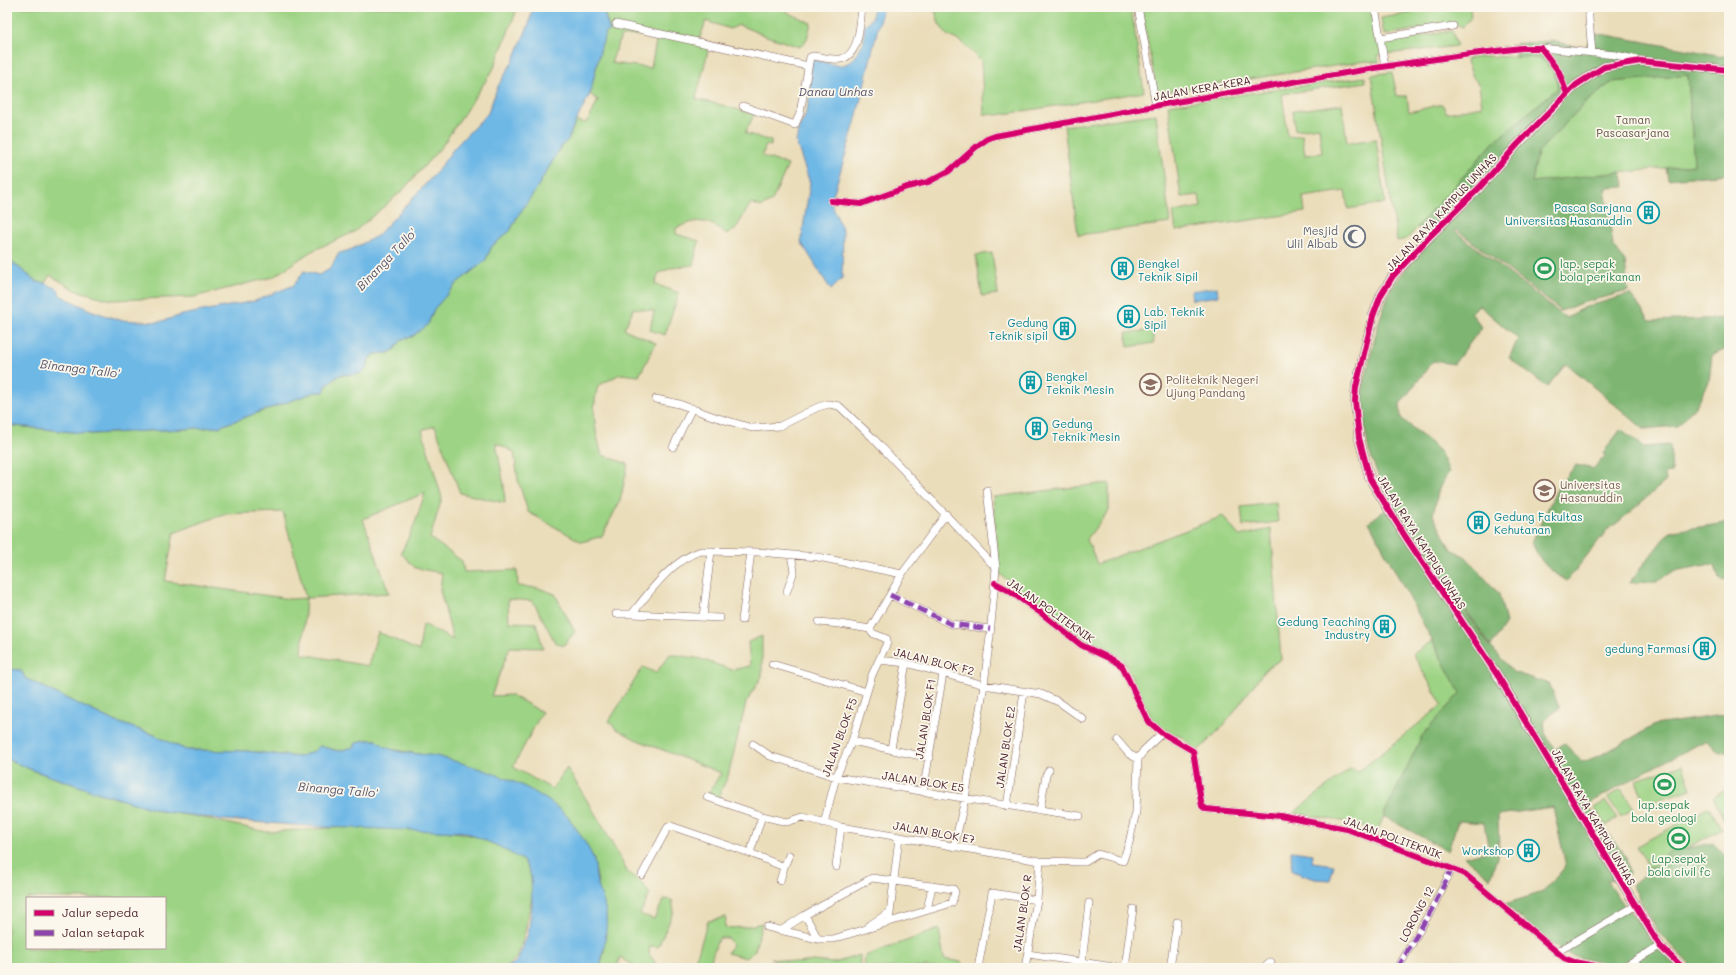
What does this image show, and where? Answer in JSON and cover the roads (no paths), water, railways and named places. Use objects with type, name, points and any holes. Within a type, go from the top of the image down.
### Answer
[{"type":"street","points":[[744,106],[795,125],[800,113],[809,59],[813,56],[840,59],[848,56],[855,46],[862,7]]},
{"type":"street","points":[[1138,7],[1156,106]]},
{"type":"street","points":[[1375,7],[1385,66]]},
{"type":"street","points":[[1588,7],[1592,53]]},
{"type":"street","points":[[616,24],[808,66]]},
{"type":"street","points":[[1380,38],[1453,26]]},
{"type":"street","name":"JALAN KERA-KERA","points":[[831,201],[861,204],[907,187],[928,182],[949,171],[976,147],[994,136],[1385,66],[1522,48],[1541,48],[1616,55],[1641,61]]},
{"type":"street","points":[[1541,48],[1559,72],[1567,94]]},
{"type":"street","name":"JALAN RAYA KAMPUS UNHAS","points":[[1683,968],[1660,946],[1498,676],[1405,536],[1370,479],[1359,438],[1355,401],[1356,387],[1373,316],[1381,296],[1393,276],[1431,234],[1479,188],[1518,144],[1576,85],[1600,68],[1641,61],[1729,70]]},
{"type":"street","points":[[656,399],[692,408],[715,417],[752,428],[780,426],[818,406],[829,404],[839,406],[872,437],[996,568]]},
{"type":"street","points":[[673,447],[692,408]]},
{"type":"street","points":[[954,847],[965,799],[984,685],[996,568],[987,490]]},
{"type":"street","points":[[819,622],[870,629],[902,574],[946,514]]},
{"type":"street","points":[[632,614],[658,581],[683,560],[694,553],[702,551],[751,552],[818,557],[902,574]]},
{"type":"street","points":[[703,617],[711,551]]},
{"type":"street","points":[[742,620],[751,552]]},
{"type":"street","points":[[787,591],[794,571],[791,555]]},
{"type":"street","name":"JALAN POLITEKNIK","points":[[994,583],[1008,590],[1041,613],[1081,645],[1113,660],[1122,666],[1148,721],[1162,733],[1193,751],[1202,806],[1206,809],[1280,816],[1347,829],[1452,869],[1464,874],[1564,958],[1574,962],[1606,968]]},
{"type":"street","points":[[890,595],[951,624],[990,629]]},
{"type":"street","points":[[616,614],[720,618]]},
{"type":"street","name":"JALAN BLOK F5","points":[[824,823],[836,777],[852,741],[872,675],[887,640],[872,633],[870,629]]},
{"type":"street","name":"JALAN BLOK F2","points":[[879,660],[906,663],[984,685],[1053,698],[1083,720]]},
{"type":"street","points":[[891,749],[906,663]]},
{"type":"street","points":[[772,664],[867,692]]},
{"type":"street","name":"JALAN BLOK F1","points":[[923,792],[930,758],[943,674]]},
{"type":"street","name":"JALAN BLOK E2","points":[[1008,806],[1024,692]]},
{"type":"street","points":[[1117,740],[1129,754],[1138,759],[1144,750],[1162,733]]},
{"type":"street","points":[[852,741],[930,758]]},
{"type":"street","name":"JALAN BLOK E5","points":[[753,744],[770,756],[836,777],[1008,806],[1080,816]]},
{"type":"street","name":"JALAN BLOK E7","points":[[707,797],[762,816],[788,822],[803,817],[840,827],[1040,861],[1079,862],[1090,859],[1098,854],[1124,860],[1136,812],[1138,759]]},
{"type":"street","points":[[1040,810],[1046,775],[1049,770]]},
{"type":"street","points":[[750,853],[762,816]]},
{"type":"street","points":[[642,875],[665,830],[671,826],[750,853],[784,867]]},
{"type":"street","points":[[836,867],[840,827]]},
{"type":"street","points":[[889,922],[899,837]]},
{"type":"street","points":[[780,881],[789,855]]},
{"type":"street","name":"JALAN BLOK R","points":[[1025,968],[1037,900],[1040,861]]},
{"type":"street","name":"LORONG 12","points":[[1398,968],[1434,905],[1452,869]]},
{"type":"street","points":[[767,927],[818,939],[833,939],[952,903],[955,892],[953,889],[894,880],[870,879],[804,915],[782,930]]},
{"type":"street","points":[[927,910],[932,886]]},
{"type":"street","points":[[978,968],[992,894],[995,892],[1037,900]]},
{"type":"street","points":[[1082,962],[1089,903]]},
{"type":"street","points":[[1557,952],[1635,906]]},
{"type":"street","points":[[1125,968],[1133,910]]},
{"type":"street","points":[[865,929],[890,912]]},
{"type":"street","points":[[804,915],[818,939]]},
{"type":"street","points":[[1170,968],[1177,922]]},
{"type":"street","points":[[1621,968],[1660,946]]},
{"type":"street","points":[[1028,954],[1120,968]]},
{"type":"street","points":[[1264,968],[1271,962]]},
{"type":"water","name":"Binanga Tallo'","points":[[533,7],[607,7],[604,13],[610,31],[606,32],[601,47],[590,94],[568,140],[562,145],[535,191],[517,217],[510,231],[492,246],[485,261],[458,282],[434,309],[428,324],[424,328],[411,337],[402,339],[394,350],[388,353],[375,354],[369,359],[367,367],[359,374],[339,375],[326,386],[324,392],[315,392],[218,427],[91,434],[7,425],[7,258],[37,282],[45,283],[58,289],[60,295],[90,310],[119,320],[159,322],[182,315],[255,301],[294,285],[304,271],[319,275],[330,269],[339,253],[350,250],[377,236],[435,174],[455,147],[488,113],[498,86],[513,61],[529,24]]},
{"type":"water","name":"Danau Unhas","points":[[874,7],[883,7],[855,123],[831,202],[843,232],[842,279],[831,290],[801,242],[810,183],[796,142],[799,127],[804,119],[809,102],[812,61],[815,60],[840,66],[848,63],[856,56],[864,41],[864,26],[872,18]]},
{"type":"water","points":[[1217,287],[1218,296],[1192,300],[1191,291]]},
{"type":"water","name":"Binanga Tallo'","points":[[7,669],[21,670],[25,678],[55,693],[114,721],[152,734],[186,750],[247,751],[299,757],[314,751],[320,746],[338,751],[354,747],[356,743],[364,740],[377,740],[390,749],[406,753],[440,757],[490,772],[523,786],[553,804],[566,815],[580,834],[592,855],[597,882],[604,902],[606,914],[606,934],[600,968],[507,968],[517,961],[528,934],[532,905],[531,876],[524,861],[498,846],[465,832],[323,827],[225,820],[161,811],[96,792],[32,770],[7,759]]},
{"type":"water","points":[[1291,851],[1313,854],[1312,862],[1334,865],[1330,880],[1315,879],[1292,871]]},
{"type":"place","name":"Pasca Sarjana Universitas Hasanuddin","points":[[1648,213]]},
{"type":"place","name":"Mesjid Ulil Albab","points":[[1354,236]]},
{"type":"place","name":"Bengkel Teknik Sipil","points":[[1122,269]]},
{"type":"place","name":"lap. sepak bola perikanan","points":[[1544,269]]},
{"type":"place","name":"Lab. Teknik Sipil","points":[[1128,317]]},
{"type":"place","name":"Gedung Teknik sipil","points":[[1064,328]]},
{"type":"place","name":"Bengkel Teknik Mesin","points":[[1031,382]]},
{"type":"place","name":"Politeknik Negeri Ujung Pandang","points":[[1151,385]]},
{"type":"place","name":"Gedung Teknik Mesin","points":[[1037,429]]},
{"type":"place","name":"Universitas Hasanuddin","points":[[1544,490]]},
{"type":"place","name":"Gedung Fakultas Kehutanan","points":[[1479,522]]},
{"type":"place","name":"Gedung Teaching Industry","points":[[1385,627]]},
{"type":"place","name":"gedung Farmasi","points":[[1705,648]]},
{"type":"place","name":"lap.sepak bola geologi","points":[[1664,784]]},
{"type":"place","name":"Lap.sepak bola civil fc","points":[[1679,838]]},
{"type":"place","name":"Workshop","points":[[1529,850]]},
{"type":"park label","name":"Taman Pascasarjana","points":[[1633,125]]}]
